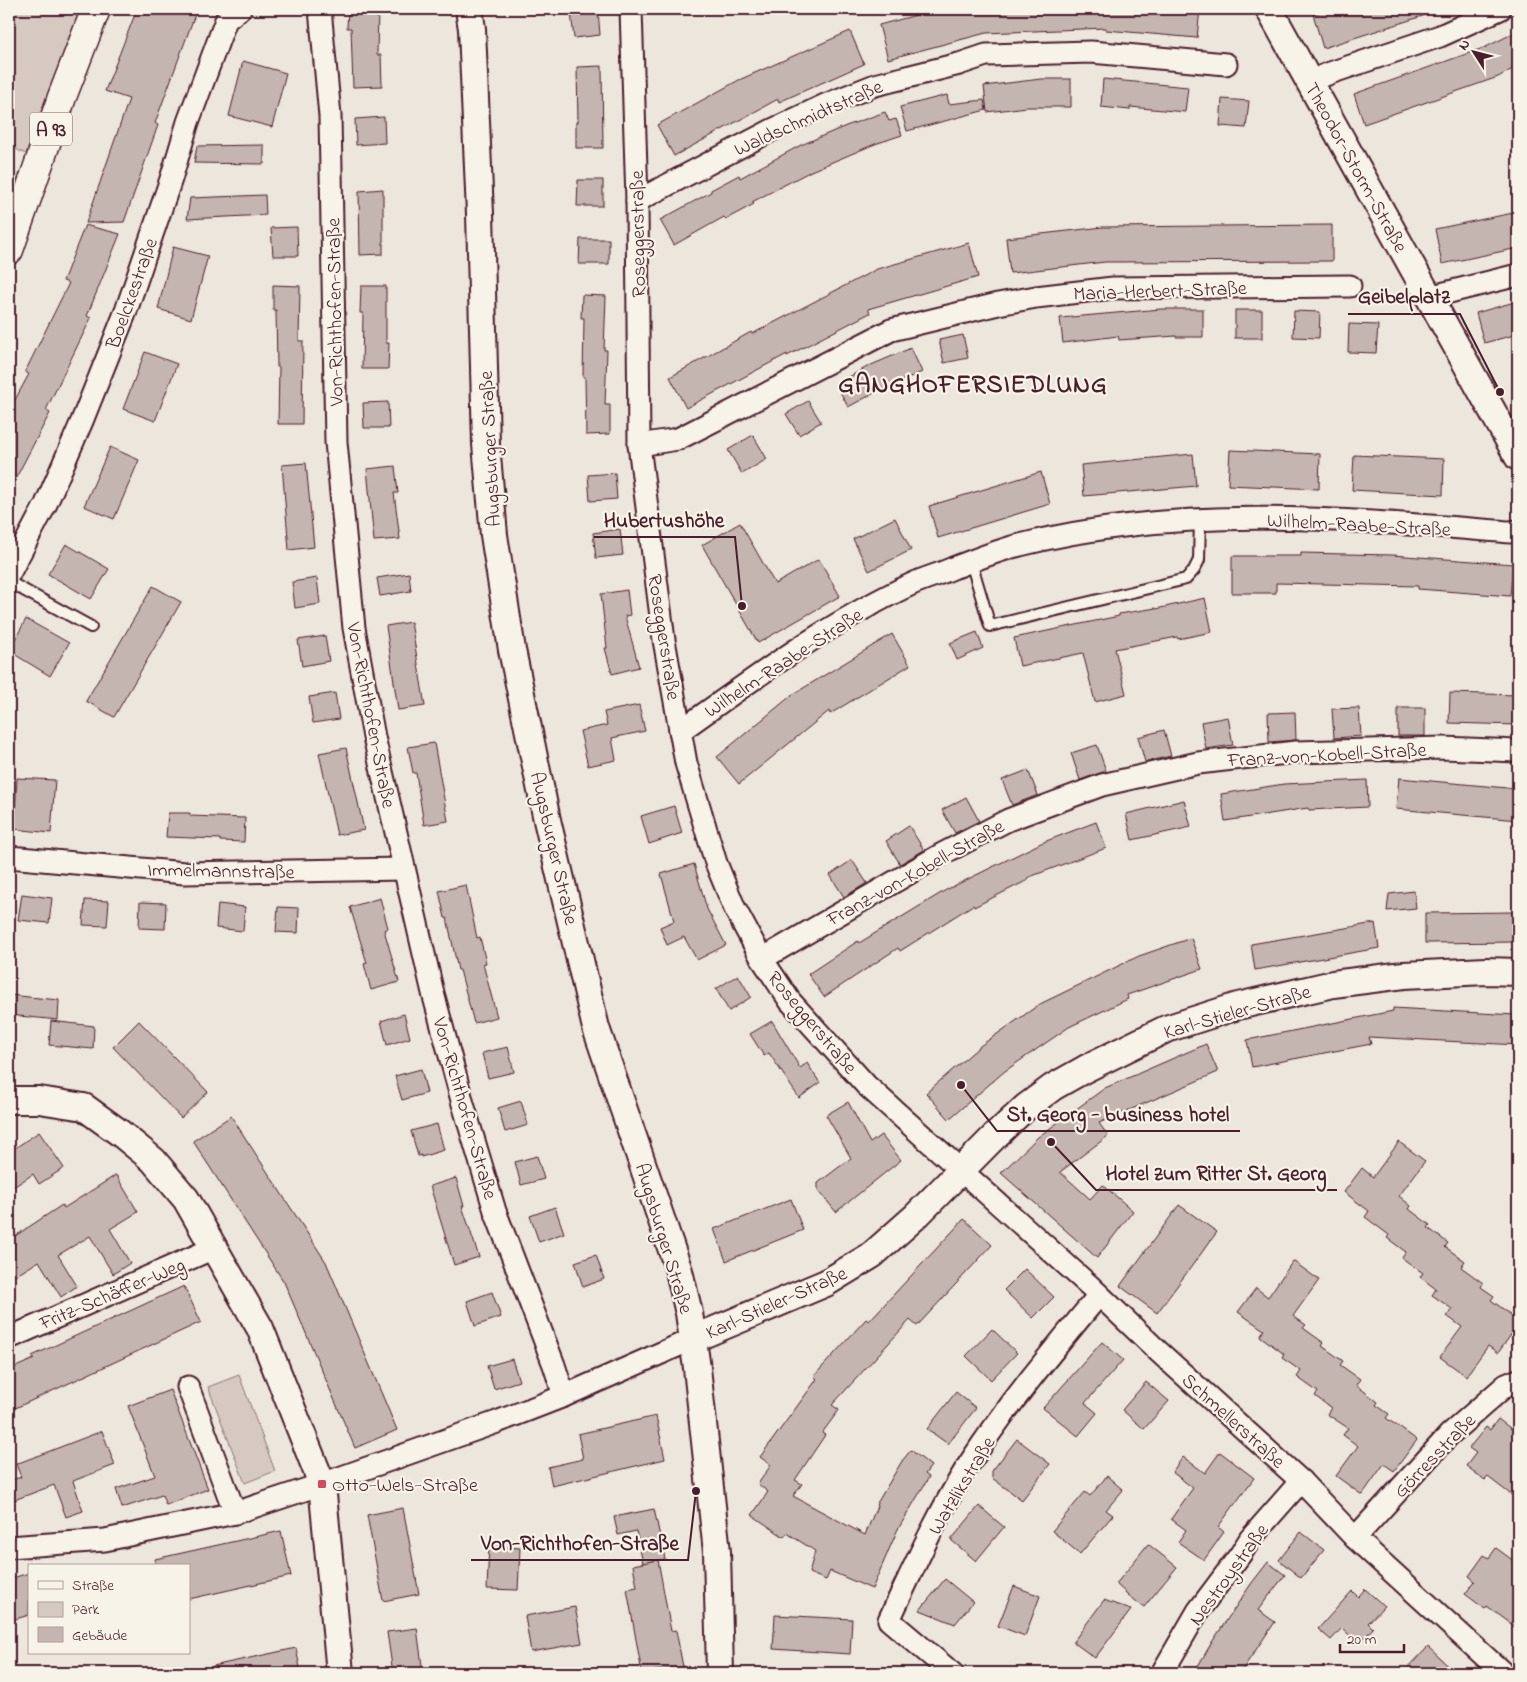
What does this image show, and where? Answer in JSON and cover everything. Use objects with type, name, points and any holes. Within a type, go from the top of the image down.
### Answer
[{"type":"highway","name":"A 93","points":[[9,250],[62,97],[96,9]]},
{"type":"street","name":"Boelckestraße","points":[[9,574],[46,504],[82,421],[126,311],[171,179],[188,122],[226,20],[240,9]]},
{"type":"street","name":"Von-Richthofen-Straße","points":[[320,9],[330,116],[336,442],[354,628],[374,737],[431,984],[462,1104],[495,1211],[564,1396]]},
{"type":"street","name":"Augsburger Straße","points":[[469,9],[472,29],[480,214],[486,444],[494,535],[512,650],[547,820],[596,1028],[679,1271],[693,1339],[717,1552],[720,1673]]},
{"type":"street","name":"Roseggerstraße","points":[[631,9],[637,201],[639,445],[664,640],[686,763],[716,863],[735,909],[762,959],[790,1001],[866,1085],[961,1171]]},
{"type":"street","name":"Theodor-Storm-Straße","points":[[1269,9],[1518,457]]},
{"type":"street","points":[[1309,82],[1330,73],[1440,36],[1500,9]]},
{"type":"street","name":"Waldschmidtstraße","points":[[637,201],[772,130],[875,84],[959,64],[986,55],[1091,52],[1226,64]]},
{"type":"street","points":[[1429,297],[1518,274]]},
{"type":"street","name":"Maria-Herbert-Straße","points":[[639,445],[678,438],[891,330],[998,304],[1036,297],[1113,288],[1350,286]]},
{"type":"street","name":"Wilhelm-Raabe-Straße","points":[[680,731],[776,662],[836,624],[913,584],[1018,545],[1068,534],[1130,524],[1200,519],[1322,520],[1518,531]]},
{"type":"street","name":"Franz-von-Kobell-Straße","points":[[762,959],[942,854],[1008,820],[1102,784],[1198,763],[1296,752],[1433,748],[1518,751]]},
{"type":"street","name":"Immelmannstraße","points":[[9,857],[186,873],[404,869]]},
{"type":"street","name":"Karl-Stieler-Straße","points":[[693,1339],[826,1283],[872,1255],[916,1216],[1026,1107],[1053,1087],[1166,1029],[1238,1006],[1333,984],[1404,975],[1486,971],[1518,972]]},
{"type":"street","points":[[9,1100],[39,1100],[84,1107],[153,1160],[186,1199],[260,1328],[322,1484],[340,1673]]},
{"type":"street","name":"Schmellerstraße","points":[[961,1171],[1301,1481],[1355,1538],[1503,1673]]},
{"type":"street","name":"Fritz-Schäffer-Weg","points":[[9,1338],[214,1248]]},
{"type":"street","name":"Watzlikstraße","points":[[952,1673],[889,1620],[940,1515],[969,1464],[1030,1381],[1099,1295]]},
{"type":"street","points":[[9,1547],[105,1540],[235,1513],[322,1484],[564,1396],[693,1339]]},
{"type":"street","name":"Görresstraße","points":[[1355,1538],[1449,1435],[1506,1385],[1518,1380]]},
{"type":"street","points":[[188,1387],[235,1513]]},
{"type":"street","name":"Nestroystraße","points":[[1162,1673],[1198,1611],[1250,1539],[1301,1481]]},
{"type":"lane","points":[[971,562],[990,626],[1186,578],[1194,570],[1199,560],[1200,519]]},
{"type":"lane","points":[[9,582],[91,627]]},
{"type":"green space","points":[[9,9],[82,9],[69,37],[26,154],[9,146]]},
{"type":"green space","points":[[239,1375],[275,1471],[245,1483],[208,1387]]},
{"type":"building","points":[[137,9],[197,9],[155,123],[158,125],[124,222],[86,223],[129,99],[105,91]]},
{"type":"building","points":[[348,9],[378,9],[377,55],[381,55],[382,86],[353,87],[351,28],[347,28]]},
{"type":"building","points":[[939,9],[1200,9],[1197,38],[1106,30],[1106,28],[986,33],[888,59],[879,25]]},
{"type":"building","points":[[1329,9],[1434,9],[1435,12],[1323,48],[1313,14]]},
{"type":"building","points":[[598,10],[600,35],[574,38],[571,13]]},
{"type":"building","points":[[850,31],[864,64],[779,102],[778,99],[674,156],[657,125],[739,80]]},
{"type":"building","points":[[1518,31],[1518,66],[1498,77],[1364,124],[1354,94],[1486,47]]},
{"type":"building","points":[[243,61],[286,73],[272,127],[229,116]]},
{"type":"building","points":[[602,66],[603,148],[576,148],[576,122],[578,122],[577,67]]},
{"type":"building","points":[[1041,79],[1071,79],[1071,107],[1027,107],[987,112],[984,86]]},
{"type":"building","points":[[1103,79],[1188,87],[1185,112],[1130,107],[1130,110],[1101,107]]},
{"type":"building","points":[[947,95],[949,104],[984,100],[986,110],[907,131],[900,107]]},
{"type":"building","points":[[1222,99],[1249,101],[1246,128],[1220,126]]},
{"type":"building","points":[[885,112],[889,121],[896,119],[902,135],[875,144],[811,171],[752,202],[754,204],[726,219],[724,217],[674,245],[660,220],[739,175],[740,178],[801,145]]},
{"type":"building","points":[[384,117],[385,143],[356,145],[355,119]]},
{"type":"building","points":[[264,145],[264,164],[194,163],[197,146]]},
{"type":"building","points":[[578,180],[603,180],[603,206],[577,206]]},
{"type":"building","points":[[383,189],[383,254],[360,255],[359,191]]},
{"type":"building","points":[[265,195],[266,215],[187,219],[190,198]]},
{"type":"building","points":[[1518,212],[1518,248],[1442,264],[1435,229]]},
{"type":"building","points":[[85,225],[120,234],[87,316],[91,318],[46,410],[50,413],[9,491],[9,411],[29,374],[25,372],[69,283],[63,281]]},
{"type":"building","points":[[1332,225],[1332,261],[1105,262],[1010,273],[1006,238],[1103,227]]},
{"type":"building","points":[[297,227],[298,256],[273,256],[271,228]]},
{"type":"building","points":[[580,239],[609,239],[609,264],[579,264]]},
{"type":"building","points":[[969,243],[978,277],[868,309],[870,313],[787,356],[787,354],[686,408],[670,377],[751,332],[752,334],[877,269]]},
{"type":"building","points":[[173,247],[208,256],[191,319],[158,309]]},
{"type":"building","points":[[273,285],[300,286],[299,341],[303,341],[302,424],[278,424],[279,367],[277,367],[276,310],[273,310]]},
{"type":"building","points":[[361,286],[386,286],[386,343],[389,343],[388,369],[362,369],[363,313],[360,313]]},
{"type":"building","points":[[582,295],[606,296],[604,350],[607,350],[605,405],[610,405],[610,434],[586,435],[585,377],[583,377],[584,318],[581,318]]},
{"type":"building","points":[[1518,301],[1518,334],[1484,343],[1476,313]]},
{"type":"building","points":[[1161,309],[1203,309],[1203,337],[1176,336],[1119,340],[1118,336],[1063,343],[1060,318]]},
{"type":"building","points":[[1235,310],[1262,310],[1262,338],[1235,338]]},
{"type":"building","points":[[1294,311],[1320,312],[1319,338],[1293,337]]},
{"type":"building","points":[[1349,324],[1378,325],[1376,353],[1348,352]]},
{"type":"building","points":[[963,335],[968,358],[944,363],[939,340]]},
{"type":"building","points":[[911,348],[922,372],[882,389],[848,407],[836,384],[869,366]]},
{"type":"building","points":[[145,352],[177,364],[155,421],[123,409]]},
{"type":"building","points":[[808,401],[821,422],[799,435],[786,414]]},
{"type":"building","points":[[388,402],[389,428],[364,428],[363,403]]},
{"type":"building","points":[[753,435],[767,459],[742,474],[728,450]]},
{"type":"building","points":[[110,447],[139,460],[114,519],[84,506]]},
{"type":"building","points":[[1230,450],[1320,454],[1319,489],[1228,485]]},
{"type":"building","points":[[1193,454],[1196,486],[1084,496],[1081,465]]},
{"type":"building","points":[[1354,455],[1444,459],[1443,495],[1352,490]]},
{"type":"building","points":[[306,463],[314,547],[289,550],[282,465]]},
{"type":"building","points":[[395,466],[398,493],[394,493],[400,539],[374,541],[367,469]]},
{"type":"building","points":[[1041,472],[1050,504],[938,538],[929,506]]},
{"type":"building","points":[[615,473],[617,499],[590,501],[588,475]]},
{"type":"building","points":[[895,518],[911,550],[869,571],[853,539]]},
{"type":"building","points":[[740,523],[775,584],[819,559],[840,596],[758,643],[702,545]]},
{"type":"building","points":[[620,529],[623,555],[596,558],[593,533]]},
{"type":"building","points":[[66,544],[109,569],[91,599],[48,574]]},
{"type":"building","points":[[1301,553],[1392,555],[1513,564],[1510,596],[1418,589],[1418,586],[1276,583],[1276,593],[1232,593],[1232,556],[1301,556]]},
{"type":"building","points":[[409,573],[411,591],[380,596],[377,578]]},
{"type":"building","points":[[317,578],[320,604],[295,608],[292,582]]},
{"type":"building","points":[[153,586],[181,602],[114,717],[86,701]]},
{"type":"building","points":[[627,590],[630,615],[625,616],[639,667],[612,674],[605,648],[607,648],[601,594]]},
{"type":"building","points":[[1205,598],[1212,632],[1115,649],[1126,694],[1095,702],[1083,653],[1020,666],[1014,638],[1119,616],[1119,614],[1156,609]]},
{"type":"building","points":[[26,619],[69,643],[50,676],[9,651]]},
{"type":"building","points":[[411,622],[425,706],[398,710],[386,626]]},
{"type":"building","points":[[977,632],[983,648],[957,660],[950,643]]},
{"type":"building","points":[[892,634],[910,665],[830,714],[829,711],[739,784],[717,757],[792,695]]},
{"type":"building","points":[[325,636],[329,661],[302,666],[298,640]]},
{"type":"building","points":[[335,693],[339,719],[313,723],[309,697]]},
{"type":"building","points":[[1450,693],[1518,695],[1518,725],[1449,723]]},
{"type":"building","points":[[639,705],[645,731],[612,738],[616,760],[588,766],[580,731],[607,725],[604,712]]},
{"type":"building","points":[[1359,708],[1361,736],[1334,738],[1332,709]]},
{"type":"building","points":[[1398,708],[1425,708],[1425,736],[1398,736]]},
{"type":"building","points":[[1295,712],[1296,740],[1269,742],[1268,713]]},
{"type":"building","points":[[1228,717],[1233,745],[1206,749],[1201,722]]},
{"type":"building","points":[[1164,730],[1171,756],[1145,762],[1138,737]]},
{"type":"building","points":[[434,743],[448,821],[424,825],[416,773],[413,773],[408,747]]},
{"type":"building","points":[[1097,745],[1106,771],[1080,780],[1071,753]]},
{"type":"building","points":[[346,748],[364,830],[337,835],[319,753]]},
{"type":"building","points":[[1028,770],[1038,795],[1012,805],[1002,780]]},
{"type":"building","points":[[17,778],[55,780],[51,833],[14,829]]},
{"type":"building","points":[[1399,778],[1518,789],[1518,820],[1396,809]]},
{"type":"building","points":[[1367,780],[1368,807],[1309,810],[1308,808],[1225,821],[1221,794],[1284,784]]},
{"type":"building","points":[[966,797],[979,821],[955,833],[942,810]]},
{"type":"building","points":[[1184,800],[1191,827],[1132,840],[1126,814]]},
{"type":"building","points":[[674,806],[682,833],[649,844],[641,816]]},
{"type":"building","points":[[168,813],[190,813],[190,816],[245,818],[244,842],[166,837]]},
{"type":"building","points":[[1096,822],[1106,848],[1027,878],[1028,880],[974,907],[973,905],[900,951],[898,948],[824,997],[808,974],[858,941],[859,943],[946,890],[1041,843]]},
{"type":"building","points":[[909,826],[924,850],[900,864],[886,841]]},
{"type":"building","points":[[852,860],[867,883],[844,897],[830,875]]},
{"type":"building","points":[[694,864],[707,909],[726,945],[697,960],[684,937],[667,945],[660,927],[674,921],[661,874]]},
{"type":"building","points":[[466,885],[477,938],[480,937],[486,963],[483,964],[497,1017],[474,1023],[460,970],[458,970],[439,891]]},
{"type":"building","points":[[1414,891],[1416,908],[1387,911],[1389,894]]},
{"type":"building","points":[[22,894],[52,898],[49,923],[18,920]]},
{"type":"building","points":[[380,898],[388,928],[384,930],[399,982],[371,990],[364,964],[367,963],[350,907]]},
{"type":"building","points":[[85,900],[109,901],[107,926],[83,925]]},
{"type":"building","points":[[140,902],[166,903],[165,929],[139,928]]},
{"type":"building","points":[[218,904],[245,907],[243,931],[216,928]]},
{"type":"building","points":[[278,907],[299,908],[298,933],[276,932]]},
{"type":"building","points":[[1518,912],[1518,942],[1425,943],[1425,913]]},
{"type":"building","points":[[1375,923],[1379,948],[1255,970],[1251,944]]},
{"type":"building","points":[[1191,938],[1202,969],[1127,995],[1128,999],[1069,1027],[1005,1071],[949,1119],[926,1093],[980,1046],[1040,1004],[1139,956]]},
{"type":"building","points":[[738,975],[751,997],[729,1011],[716,989]]},
{"type":"building","points":[[9,995],[59,1000],[58,1020],[9,1015]]},
{"type":"building","points":[[1393,1008],[1516,1015],[1515,1022],[1518,1022],[1518,1045],[1369,1037],[1371,1044],[1252,1067],[1247,1040],[1393,1011]]},
{"type":"building","points":[[404,1014],[410,1038],[387,1045],[381,1021]]},
{"type":"building","points":[[51,1021],[94,1026],[93,1049],[49,1045]]},
{"type":"building","points":[[139,1021],[208,1092],[181,1118],[113,1047]]},
{"type":"building","points":[[772,1021],[800,1068],[807,1063],[820,1083],[799,1098],[769,1053],[764,1056],[750,1034]]},
{"type":"building","points":[[1206,1044],[1218,1072],[1099,1123],[1108,1136],[1060,1172],[1090,1199],[1103,1185],[1133,1211],[1097,1258],[1001,1173],[1038,1137],[1105,1088]]},
{"type":"building","points":[[508,1047],[514,1072],[488,1078],[482,1053]]},
{"type":"building","points":[[421,1069],[427,1093],[402,1100],[395,1076]]},
{"type":"building","points":[[521,1101],[528,1125],[505,1132],[498,1108]]},
{"type":"building","points":[[848,1102],[870,1143],[881,1135],[901,1160],[836,1212],[818,1190],[818,1183],[851,1158],[826,1115]]},
{"type":"building","points":[[231,1116],[326,1262],[397,1430],[355,1448],[284,1282],[193,1141]]},
{"type":"building","points":[[437,1124],[444,1150],[421,1157],[421,1155],[418,1156],[411,1131]]},
{"type":"building","points":[[39,1132],[64,1168],[39,1184],[33,1174],[9,1190],[9,1152]]},
{"type":"building","points":[[1399,1142],[1425,1161],[1399,1196],[1411,1206],[1409,1209],[1430,1225],[1428,1228],[1448,1243],[1445,1247],[1465,1261],[1461,1267],[1483,1283],[1481,1287],[1494,1296],[1491,1300],[1518,1320],[1518,1325],[1498,1353],[1488,1346],[1466,1376],[1440,1357],[1462,1327],[1447,1316],[1452,1309],[1432,1295],[1436,1289],[1420,1277],[1423,1273],[1402,1258],[1406,1252],[1387,1238],[1389,1235],[1365,1217],[1369,1211],[1344,1192],[1362,1168],[1373,1177]]},
{"type":"building","points":[[537,1156],[544,1179],[521,1185],[515,1162]]},
{"type":"building","points":[[116,1175],[138,1212],[110,1229],[130,1263],[113,1274],[90,1236],[58,1255],[77,1286],[61,1297],[39,1261],[9,1280],[9,1240],[62,1205],[64,1208]]},
{"type":"building","points":[[456,1178],[464,1206],[462,1206],[479,1257],[454,1265],[430,1186]]},
{"type":"building","points":[[791,1199],[803,1230],[726,1261],[714,1229]]},
{"type":"building","points":[[1179,1205],[1217,1232],[1157,1313],[1120,1286]]},
{"type":"building","points":[[555,1207],[564,1233],[539,1242],[530,1216]]},
{"type":"building","points":[[964,1219],[992,1245],[917,1326],[910,1320],[832,1405],[839,1410],[822,1433],[825,1435],[795,1480],[802,1484],[793,1496],[865,1535],[876,1505],[902,1461],[911,1450],[931,1466],[925,1474],[929,1477],[897,1531],[872,1589],[830,1571],[826,1580],[809,1573],[815,1551],[787,1533],[784,1537],[752,1515],[768,1492],[758,1484],[771,1465],[760,1457],[817,1379],[814,1376],[866,1319],[869,1321]]},
{"type":"building","points":[[596,1255],[604,1279],[583,1287],[575,1262]]},
{"type":"building","points":[[1293,1261],[1319,1280],[1293,1316],[1306,1325],[1303,1328],[1324,1343],[1322,1346],[1343,1361],[1340,1365],[1360,1379],[1356,1385],[1378,1402],[1376,1405],[1389,1414],[1386,1418],[1417,1440],[1394,1471],[1384,1464],[1362,1495],[1336,1476],[1358,1446],[1343,1435],[1348,1428],[1327,1414],[1331,1408],[1315,1396],[1318,1392],[1297,1377],[1301,1371],[1282,1358],[1284,1354],[1260,1336],[1264,1330],[1238,1312],[1256,1288],[1268,1297]]},
{"type":"building","points":[[1025,1269],[1054,1297],[1033,1318],[1004,1290]]},
{"type":"building","points":[[184,1286],[201,1322],[9,1411],[9,1370],[34,1359],[32,1356]]},
{"type":"building","points":[[492,1292],[501,1317],[475,1326],[467,1301]]},
{"type":"building","points":[[992,1329],[1017,1353],[991,1380],[966,1356]]},
{"type":"building","points":[[1102,1342],[1123,1360],[1085,1403],[1097,1413],[1078,1436],[1043,1408]]},
{"type":"building","points":[[512,1359],[519,1381],[494,1389],[487,1366]]},
{"type":"building","points":[[1146,1382],[1169,1401],[1144,1429],[1122,1410]]},
{"type":"building","points":[[170,1390],[208,1489],[166,1505],[162,1495],[122,1508],[116,1489],[155,1476],[128,1406]]},
{"type":"building","points":[[956,1392],[976,1408],[948,1444],[927,1429]]},
{"type":"building","points":[[656,1416],[665,1459],[552,1486],[548,1467],[583,1459],[578,1434]]},
{"type":"building","points":[[1498,1419],[1518,1434],[1518,1500],[1488,1477],[1485,1480],[1466,1466],[1476,1453],[1469,1448],[1486,1427],[1490,1430]]},
{"type":"building","points":[[102,1431],[115,1465],[73,1481],[83,1511],[66,1517],[54,1485],[9,1502],[9,1481],[21,1477],[16,1464]]},
{"type":"building","points":[[1017,1439],[1050,1464],[1022,1500],[992,1478],[992,1471]]},
{"type":"building","points":[[1220,1452],[1254,1478],[1218,1527],[1224,1532],[1204,1560],[1178,1542],[1186,1530],[1171,1519],[1193,1488],[1172,1472],[1183,1457],[1205,1473]]},
{"type":"building","points":[[1107,1476],[1123,1490],[1106,1510],[1113,1515],[1080,1554],[1052,1531],[1085,1492],[1090,1496]]},
{"type":"building","points":[[979,1506],[1004,1527],[976,1561],[951,1540]]},
{"type":"building","points":[[403,1508],[419,1594],[383,1601],[367,1515]]},
{"type":"building","points":[[654,1509],[665,1559],[643,1563],[636,1531],[618,1535],[614,1517]]},
{"type":"building","points":[[281,1531],[291,1576],[190,1599],[190,1564],[155,1564],[155,1559]]},
{"type":"building","points":[[1301,1532],[1324,1550],[1301,1578],[1279,1560]]},
{"type":"building","points":[[1148,1544],[1177,1567],[1144,1607],[1116,1584]]},
{"type":"building","points":[[489,1546],[520,1548],[518,1590],[487,1589]]},
{"type":"building","points":[[1496,1548],[1518,1564],[1518,1629],[1487,1606],[1485,1609],[1465,1594],[1475,1581],[1469,1576],[1484,1555],[1489,1558]]},
{"type":"building","points":[[658,1560],[671,1631],[676,1630],[683,1667],[642,1673],[627,1589],[637,1587],[633,1565]]},
{"type":"building","points":[[1268,1562],[1285,1575],[1258,1610],[1275,1622],[1240,1673],[1194,1673],[1212,1642]]},
{"type":"building","points":[[28,1573],[28,1615],[9,1621],[9,1579]]},
{"type":"building","points":[[945,1579],[973,1602],[955,1624],[920,1610]]},
{"type":"building","points":[[1014,1586],[1040,1596],[1025,1636],[998,1626]]},
{"type":"building","points":[[1365,1589],[1384,1606],[1368,1623],[1373,1628],[1359,1644],[1342,1628],[1331,1640],[1318,1629],[1352,1591],[1358,1597]]},
{"type":"building","points":[[1104,1600],[1131,1610],[1095,1658],[1073,1642]]},
{"type":"building","points":[[575,1607],[582,1643],[531,1652],[525,1616]]},
{"type":"building","points":[[775,1615],[852,1619],[850,1654],[773,1649]]},
{"type":"building","points":[[417,1628],[423,1673],[393,1673],[387,1632]]},
{"type":"building","points":[[1428,1647],[1456,1673],[1403,1673]]},
{"type":"building","points":[[296,1648],[301,1673],[214,1673],[213,1666]]},
{"type":"place","name":"Geibelplatz","points":[[1500,392]]},
{"type":"place","name":"Hubertushöhe","points":[[742,606]]},
{"type":"place","name":"St. Georg - business hotel","points":[[961,1085]]},
{"type":"place","name":"Hotel zum Ritter St. Georg","points":[[1051,1142]]},
{"type":"place","name":"Otto-Wels-Straße","points":[[322,1484]]},
{"type":"place","name":"Von-Richthofen-Straße","points":[[696,1491]]},
{"type":"district","name":"GANGHOFERSIEDLUNG","points":[[973,383]]}]
